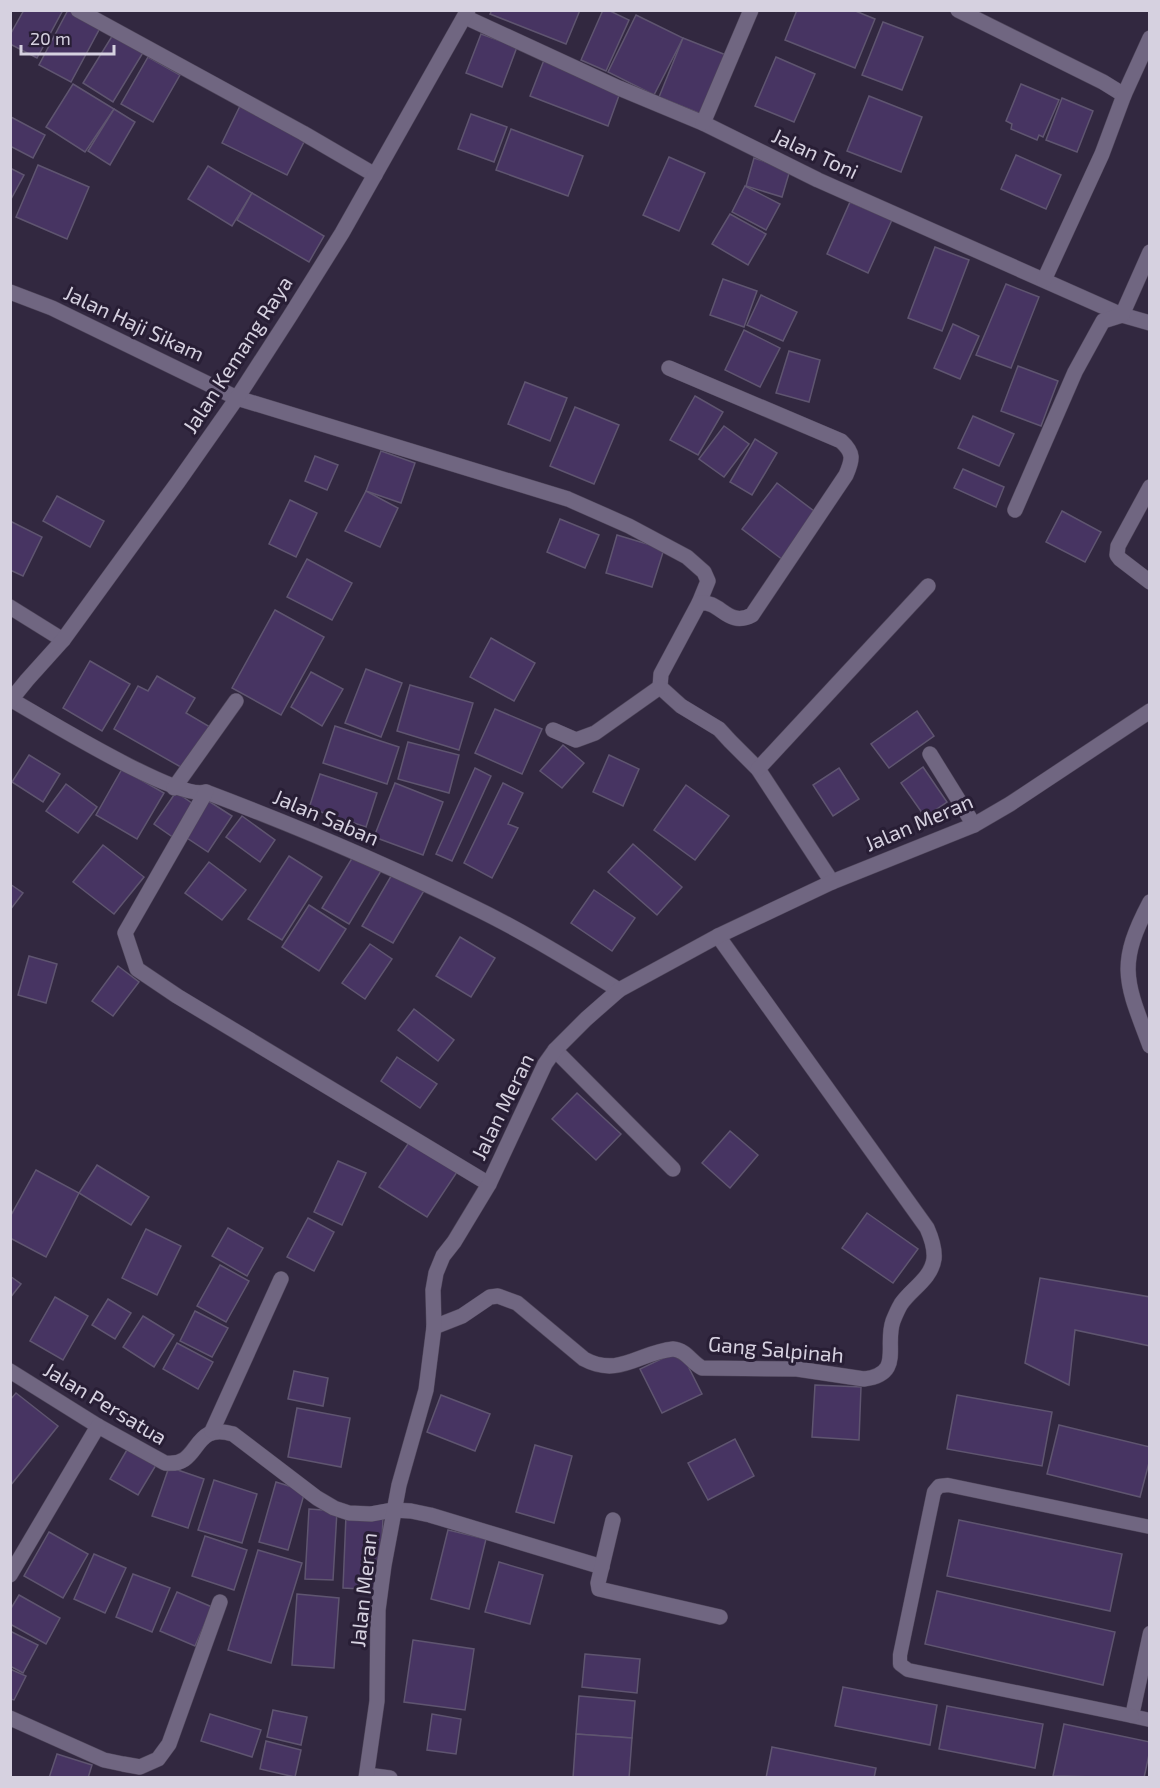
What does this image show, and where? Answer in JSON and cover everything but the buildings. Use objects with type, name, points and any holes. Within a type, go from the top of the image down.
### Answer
[{"type":"street","points":[[78,10],[375,175]]},
{"type":"street","points":[[703,123],[751,10]]},
{"type":"street","points":[[958,10],[1103,82],[1124,95]]},
{"type":"street","name":"Jalan Kemang Raya","points":[[11,700],[63,640],[237,398],[296,307],[375,175],[466,14]]},
{"type":"street","name":"Jalan Toni","points":[[466,14],[598,79],[703,123],[818,180],[1122,315],[1149,323]]},
{"type":"street","points":[[1044,280],[1102,154],[1124,95],[1149,40]]},
{"type":"street","points":[[1015,510],[1076,372],[1103,321],[1122,315],[1149,252]]},
{"type":"street","name":"Jalan Haji Sikam","points":[[10,292],[52,308],[237,398],[568,499],[629,526],[687,557],[704,572],[708,581],[699,603],[661,674],[660,687]]},
{"type":"street","points":[[669,368],[841,441],[851,454],[851,464],[846,475],[752,615],[737,620],[708,604],[699,603]]},
{"type":"street","points":[[1149,487],[1117,551],[1120,559],[1149,582]]},
{"type":"street","points":[[758,769],[928,586]]},
{"type":"street","points":[[10,608],[63,640]]},
{"type":"street","points":[[553,730],[576,740],[595,733],[660,687],[681,706],[719,729],[758,769],[832,882]]},
{"type":"street","name":"Jalan Saban","points":[[11,700],[174,788],[199,794],[206,792],[253,810],[399,872],[474,907],[619,990]]},
{"type":"street","points":[[174,788],[236,701]]},
{"type":"street","name":"Jalan Meran","points":[[366,1776],[377,1701],[378,1610],[393,1510],[426,1390],[434,1327],[433,1290],[436,1273],[443,1256],[489,1184],[545,1064],[555,1050],[619,990],[718,936],[832,882],[974,825],[1010,804],[1149,711]]},
{"type":"street","points":[[930,754],[974,825]]},
{"type":"street","points":[[206,792],[125,933],[137,969],[177,996],[489,1184]]},
{"type":"street","points":[[1149,902],[1137,926],[1130,947],[1127,967],[1129,990],[1149,1046]]},
{"type":"street","name":"Gang Salpinah","points":[[434,1327],[462,1316],[490,1297],[498,1296],[517,1303],[584,1359],[595,1365],[620,1366],[673,1348],[682,1350],[702,1368],[797,1369],[864,1379],[875,1378],[884,1373],[890,1361],[892,1323],[901,1304],[928,1274],[934,1259],[930,1235],[718,936]]},
{"type":"street","points":[[555,1050],[673,1169]]},
{"type":"street","points":[[281,1278],[212,1431],[233,1434],[317,1498],[334,1508],[360,1514],[393,1510],[430,1515],[603,1567]]},
{"type":"street","name":"Jalan Persatua","points":[[10,1371],[98,1426],[165,1463],[173,1465],[182,1462],[212,1431]]},
{"type":"street","points":[[10,1575],[98,1426]]},
{"type":"street","points":[[613,1520],[598,1583],[599,1589],[720,1617]]},
{"type":"street","points":[[10,1718],[104,1760],[123,1771],[158,1759],[169,1744],[220,1602]]},
{"type":"street","points":[[366,1776],[390,1778]]},
{"type":"lane","points":[[1149,1527],[948,1485],[939,1486],[934,1492],[900,1655],[900,1665],[908,1670],[1149,1720]]},
{"type":"lane","points":[[1132,1716],[1149,1633]]}]
